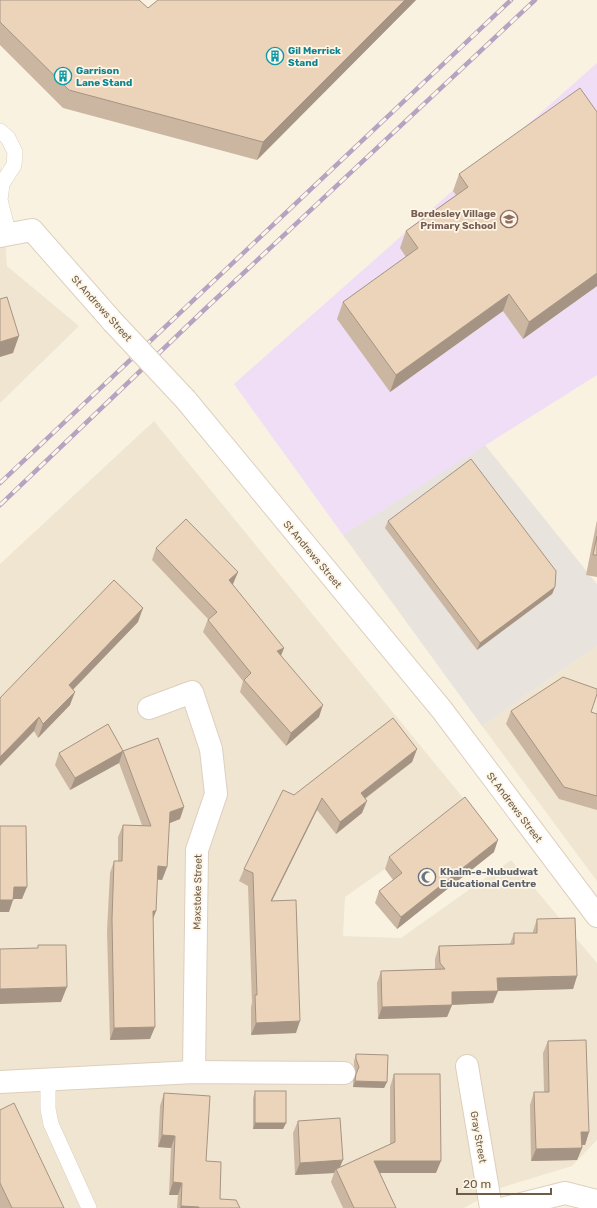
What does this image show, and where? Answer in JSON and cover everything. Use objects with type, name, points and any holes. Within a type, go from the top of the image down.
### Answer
[{"type":"street","name":"St Andrews Street","points":[[4,236],[32,230],[113,322],[186,400],[442,710],[597,916]]},
{"type":"street","name":"Maxstoke Street","points":[[149,708],[192,692],[211,749],[216,794],[197,850],[194,1072]]},
{"type":"street","name":"Gray Street","points":[[467,1066],[491,1208]]},
{"type":"street","points":[[0,1082],[194,1072],[344,1073]]},
{"type":"street","points":[[505,1208],[565,1193],[597,1201]]},
{"type":"lane","points":[[0,131],[8,138],[15,152],[14,165],[2,184],[0,200],[4,236]]},
{"type":"lane","points":[[48,1080],[48,1109],[51,1124],[89,1208]]},
{"type":"shaded area","name":"Bordesley Village Primary School","points":[[597,63],[597,375],[343,535],[234,384]]},
{"type":"shaded area","points":[[0,163],[7,266],[79,326],[0,403]]},
{"type":"shaded area","points":[[154,421],[469,805],[385,869],[345,897],[343,936],[401,938],[511,860],[597,963],[597,1140],[572,1166],[500,1188],[464,1208],[0,1208],[0,564]]},
{"type":"shaded area","points":[[485,445],[597,584],[597,646],[482,726],[343,535]]},
{"type":"shaded area","points":[[597,646],[597,881],[482,726]]},
{"type":"building","points":[[0,0],[139,0],[148,8],[158,0],[405,0],[263,142],[69,90],[0,22]]},
{"type":"building","points":[[580,88],[597,112],[597,273],[529,322],[509,294],[396,375],[343,302],[418,248],[406,231],[468,187],[459,174]]},
{"type":"building","points":[[7,297],[19,336],[0,342],[0,299]]},
{"type":"building","points":[[471,459],[556,571],[555,587],[480,643],[388,521]]},
{"type":"building","points":[[186,519],[238,572],[229,580],[284,648],[277,651],[323,705],[291,733],[244,680],[251,673],[208,620],[217,612],[156,548]]},
{"type":"building","points":[[597,536],[597,555],[593,555]]},
{"type":"building","points":[[114,580],[143,608],[69,685],[75,692],[43,724],[39,717],[0,757],[0,698]]},
{"type":"building","points":[[563,677],[597,689],[597,694],[591,712],[597,714],[597,796],[564,787],[511,711]]},
{"type":"building","points":[[393,718],[417,749],[361,793],[367,801],[340,822],[322,798],[271,901],[296,900],[300,1021],[256,1023],[255,995],[257,995],[253,873],[244,869],[283,790],[294,795]]},
{"type":"building","points":[[108,724],[123,751],[75,778],[59,753]]},
{"type":"building","points":[[158,738],[184,807],[170,812],[167,867],[158,866],[156,911],[153,911],[155,1027],[114,1028],[112,919],[114,861],[122,861],[123,825],[151,826],[123,751]]},
{"type":"building","name":"Khalm-e-Nubudwat Educational Centre","points":[[465,797],[498,840],[401,917],[379,891],[402,873],[389,857]]},
{"type":"building","points":[[0,826],[26,826],[27,887],[14,887],[13,900],[0,900]]},
{"type":"building","points":[[575,918],[577,976],[497,978],[498,991],[452,992],[452,1005],[382,1007],[381,971],[445,969],[440,963],[439,946],[514,944],[514,933],[537,933],[537,919]]},
{"type":"building","points":[[38,945],[66,945],[67,987],[0,989],[0,949],[38,948]]},
{"type":"building","points":[[586,1040],[589,1132],[581,1132],[582,1148],[536,1149],[534,1092],[549,1092],[548,1041]]},
{"type":"building","points":[[356,1054],[388,1055],[387,1082],[355,1081],[359,1067]]},
{"type":"building","points":[[394,1074],[440,1074],[441,1161],[374,1161],[396,1208],[354,1208],[336,1169],[395,1142]]},
{"type":"building","points":[[255,1091],[286,1091],[286,1123],[255,1123]]},
{"type":"building","points":[[164,1093],[210,1096],[206,1161],[221,1162],[220,1199],[236,1200],[240,1208],[199,1208],[181,1206],[182,1183],[173,1182],[175,1136],[162,1135]]},
{"type":"building","points":[[14,1103],[64,1208],[12,1208],[0,1183],[0,1110]]},
{"type":"building","points":[[340,1118],[343,1160],[300,1163],[298,1121]]},
{"type":"railway","points":[[0,483],[511,0]]},
{"type":"railway","points":[[0,505],[204,310],[535,0]]},
{"type":"place","name":"Gil Merrick Stand","points":[[275,56]]},
{"type":"place","name":"Garrison Lane Stand","points":[[63,76]]},
{"type":"place","name":"Bordesley Village Primary School","points":[[509,219]]},
{"type":"place","name":"Khalm-e-Nubudwat Educational Centre","points":[[427,877]]}]
